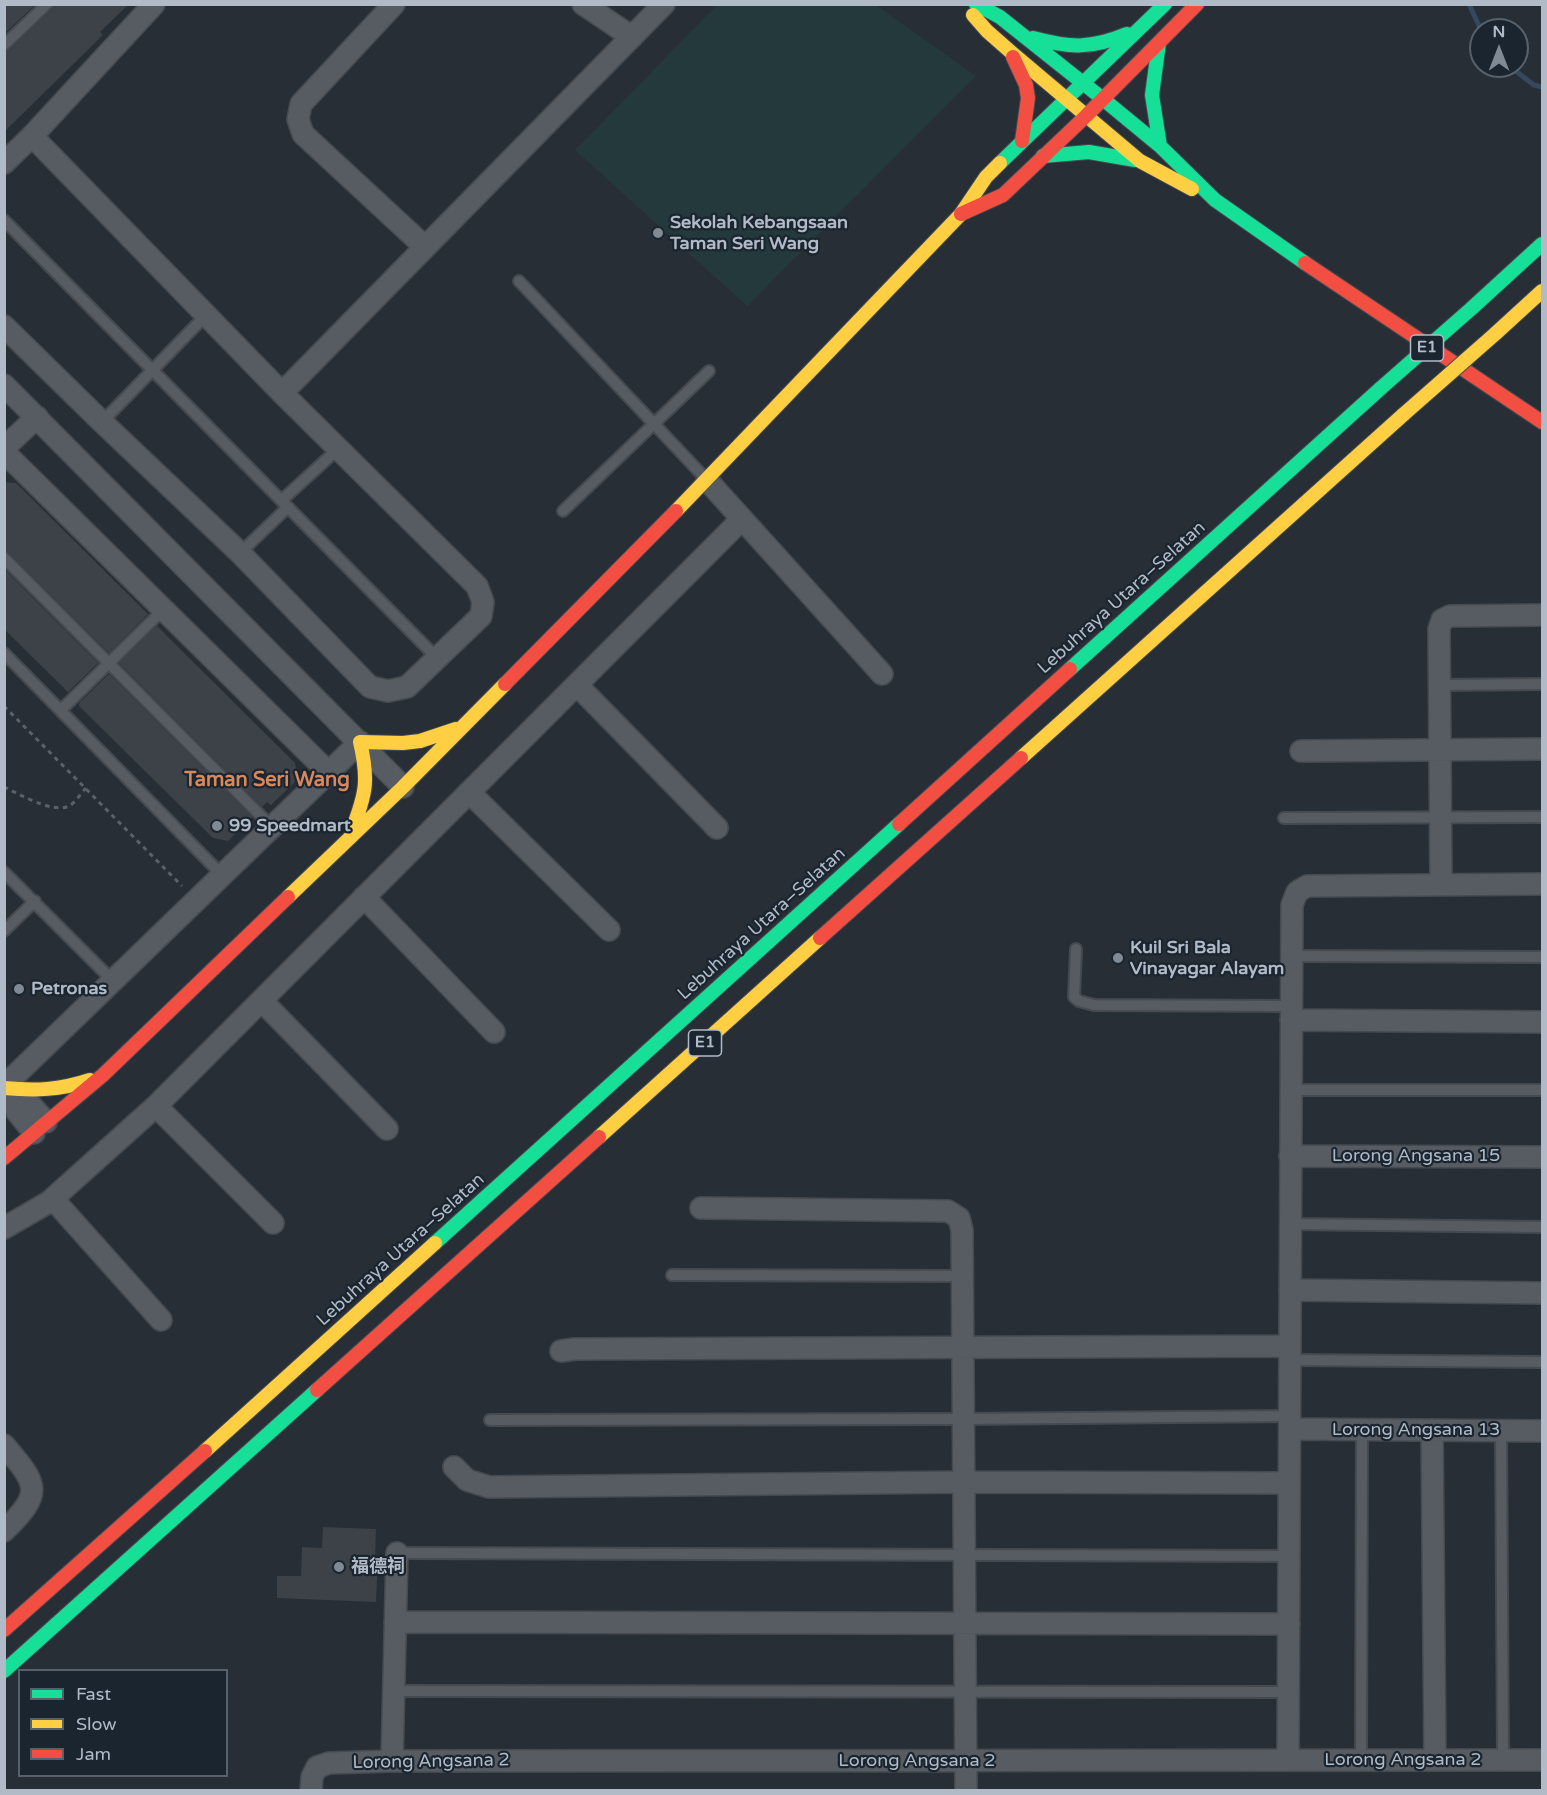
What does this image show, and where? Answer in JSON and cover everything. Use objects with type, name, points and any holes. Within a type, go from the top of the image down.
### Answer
[{"type":"main road","points":[[964,4],[987,31],[1140,161],[1215,200]]},
{"type":"main road","points":[[976,4],[1000,17],[1083,82],[1160,147],[1215,200],[1353,297],[1542,422]]},
{"type":"main road","points":[[4,1158],[104,1075],[403,787],[707,480],[961,214],[986,177],[1165,4]]},
{"type":"main road","points":[[961,214],[1003,195],[1086,116],[1197,4]]},
{"type":"main road","points":[[1025,36],[1062,46],[1085,47],[1108,43],[1142,27]]},
{"type":"main road","points":[[1159,43],[1152,77],[1151,96],[1160,147]]},
{"type":"main road","points":[[1012,53],[1026,84],[1028,98],[1022,141]]},
{"type":"main road","points":[[1043,156],[1083,150],[1107,152],[1140,161]]},
{"type":"main road","name":"Lebuhraya Utara–Selatan","points":[[4,1630],[1542,244]]},
{"type":"main road","name":"E1","points":[[4,1671],[1542,291]]},
{"type":"main road","points":[[350,838],[366,794],[366,768],[360,742],[420,741],[458,729]]},
{"type":"main road","points":[[6,1090],[42,1092],[64,1090],[104,1075]]},
{"type":"street","points":[[4,163],[32,136],[154,4]]},
{"type":"street","points":[[394,4],[301,104],[297,119],[303,134],[425,247]]},
{"type":"street","points":[[583,4],[632,37]]},
{"type":"street","points":[[282,393],[664,4]]},
{"type":"street","points":[[4,326],[240,553],[370,687],[388,691],[407,687],[481,616],[483,602],[477,586],[282,393],[32,136]]},
{"type":"street","points":[[4,385],[403,787]]},
{"type":"street","points":[[37,417],[4,450],[328,772]]},
{"type":"street","points":[[707,480],[882,674]]},
{"type":"street","points":[[4,1228],[53,1199],[156,1106],[742,519]]},
{"type":"street","points":[[1441,885],[1439,629],[1442,620],[1450,616],[1542,615]]},
{"type":"street","points":[[577,685],[717,828]]},
{"type":"street","points":[[40,1127],[17,1112],[6,1090],[113,981],[360,742]]},
{"type":"street","points":[[1301,751],[1542,748]]},
{"type":"street","points":[[469,792],[609,930]]},
{"type":"street","points":[[1288,1760],[1292,904],[1297,892],[1307,886],[1542,884]]},
{"type":"street","points":[[364,897],[494,1032]]},
{"type":"street","points":[[262,1001],[387,1129]]},
{"type":"street","points":[[1291,1013],[1542,1022]]},
{"type":"street","points":[[156,1106],[273,1223]]},
{"type":"street","name":"Lorong Angsana 15","points":[[1290,1156],[1542,1157]]},
{"type":"street","points":[[53,1199],[161,1320]]},
{"type":"street","points":[[701,1208],[948,1211],[959,1218],[962,1230],[966,1791]]},
{"type":"street","points":[[1290,1290],[1542,1293]]},
{"type":"street","points":[[561,1351],[575,1349],[963,1347],[1290,1353]]},
{"type":"street","name":"Lorong Angsana 13","points":[[1290,1423],[1362,1430],[1542,1431]]},
{"type":"street","points":[[1432,1430],[1435,1760]]},
{"type":"street","points":[[4,1445],[30,1477],[32,1491],[23,1512],[4,1532]]},
{"type":"street","points":[[454,1467],[467,1480],[489,1487],[964,1482],[1289,1483]]},
{"type":"street","points":[[392,1761],[397,1553]]},
{"type":"street","points":[[394,1622],[1289,1624]]},
{"type":"street","name":"Lorong Angsana 2","points":[[311,1791],[312,1777],[317,1767],[328,1763],[392,1761],[1542,1760]]},
{"type":"lane","points":[[4,45],[47,4]]},
{"type":"lane","points":[[4,220],[438,659]]},
{"type":"lane","points":[[519,281],[707,480]]},
{"type":"lane","points":[[102,422],[206,315]]},
{"type":"lane","points":[[563,511],[709,371]]},
{"type":"lane","points":[[240,553],[338,449]]},
{"type":"lane","points":[[4,558],[272,827]]},
{"type":"lane","points":[[61,710],[163,610]]},
{"type":"lane","points":[[4,653],[222,875]]},
{"type":"lane","points":[[1439,685],[1542,684]]},
{"type":"lane","points":[[1284,818],[1542,817]]},
{"type":"lane","points":[[4,872],[113,981]]},
{"type":"lane","points":[[4,931],[34,901]]},
{"type":"lane","points":[[1076,949],[1074,997],[1079,1001],[1094,1005],[1291,1013]]},
{"type":"lane","points":[[1291,956],[1542,957]]},
{"type":"lane","points":[[1290,1090],[1542,1090]]},
{"type":"lane","points":[[1290,1224],[1542,1227]]},
{"type":"lane","points":[[672,1275],[962,1276]]},
{"type":"lane","points":[[1290,1353],[1542,1362]]},
{"type":"lane","points":[[490,1420],[963,1419],[1290,1423]]},
{"type":"lane","points":[[1362,1430],[1362,1760]]},
{"type":"lane","points":[[1501,1431],[1503,1760]]},
{"type":"lane","points":[[397,1553],[1289,1556]]},
{"type":"lane","points":[[393,1691],[1289,1692]]},
{"type":"path","points":[[4,706],[196,900]]},
{"type":"path","points":[[4,787],[44,805],[58,808],[70,806],[86,788]]},
{"type":"green space","points":[[718,4],[876,5],[976,76],[747,306],[575,150]]},
{"type":"building","points":[[4,4],[36,4],[4,34]]},
{"type":"building","points":[[54,4],[129,4],[100,32],[103,35],[4,132],[4,52],[9,50],[52,9]]},
{"type":"building","points":[[4,482],[16,483],[148,614],[109,653],[9,553],[4,551]]},
{"type":"building","points":[[4,569],[98,663],[68,692],[4,629]]},
{"type":"building","points":[[157,626],[295,763],[298,779],[271,805],[267,802],[262,807],[119,663]]},
{"type":"building","points":[[109,674],[252,817],[228,841],[213,838],[79,706],[79,703]]},
{"type":"building","name":"福德祠","points":[[323,1527],[376,1529],[375,1557],[378,1558],[376,1602],[277,1598],[277,1576],[301,1576],[302,1547],[322,1548]]},
{"type":"waterway","points":[[1469,4],[1475,18]]},
{"type":"waterway","points":[[1525,78],[1534,85],[1542,87]]},
{"type":"traffic: fast","points":[[976,4],[1000,17],[1103,99],[1160,146],[1215,200],[1305,263]]},
{"type":"traffic: fast","points":[[1000,163],[1165,4]]},
{"type":"traffic: fast","points":[[1033,38],[1058,44],[1080,45],[1102,42],[1127,34]]},
{"type":"traffic: fast","points":[[1159,43],[1152,95],[1160,146]]},
{"type":"traffic: fast","points":[[1043,156],[1089,152],[1135,160]]},
{"type":"traffic: fast","points":[[1472,308],[1542,244]]},
{"type":"traffic: fast","points":[[1381,388],[1472,308]]},
{"type":"traffic: fast","points":[[1070,669],[1381,388]]},
{"type":"traffic: fast","points":[[435,1243],[899,824]]},
{"type":"traffic: fast","points":[[4,1671],[317,1390]]},
{"type":"traffic: slow","points":[[973,15],[1012,53],[1140,161],[1192,189]]},
{"type":"traffic: slow","points":[[676,511],[961,214],[986,177],[1000,163]]},
{"type":"traffic: slow","points":[[1495,334],[1542,291]]},
{"type":"traffic: slow","points":[[1404,414],[1495,334]]},
{"type":"traffic: slow","points":[[1021,758],[1404,414]]},
{"type":"traffic: slow","points":[[288,897],[403,787],[505,684]]},
{"type":"traffic: slow","points":[[352,830],[365,787],[365,767],[360,742],[420,741],[456,729]]},
{"type":"traffic: slow","points":[[599,1137],[820,938]]},
{"type":"traffic: slow","points":[[4,1088],[47,1089],[90,1080]]},
{"type":"traffic: slow","points":[[205,1451],[435,1243]]},
{"type":"traffic: jam","points":[[961,214],[1003,195],[1086,116],[1197,4]]},
{"type":"traffic: jam","points":[[1013,57],[1026,85],[1028,98],[1022,141]]},
{"type":"traffic: jam","points":[[1305,263],[1542,422]]},
{"type":"traffic: jam","points":[[505,684],[676,511]]},
{"type":"traffic: jam","points":[[899,824],[1070,669]]},
{"type":"traffic: jam","points":[[820,938],[1021,758]]},
{"type":"traffic: jam","points":[[4,1158],[103,1075],[288,897]]},
{"type":"traffic: jam","points":[[317,1390],[599,1137]]},
{"type":"traffic: jam","points":[[4,1630],[205,1451]]},
{"type":"place","name":"Sekolah Kebangsaan Taman Seri Wang","points":[[658,233]]},
{"type":"place","name":"99 Speedmart","points":[[217,826]]},
{"type":"place","name":"Kuil Sri Bala Vinayagar Alayam","points":[[1118,958]]},
{"type":"place","name":"Petronas","points":[[19,989]]},
{"type":"place","name":"福德祠","points":[[339,1567]]},
{"type":"district","name":"Taman Seri Wang","points":[[267,781]]}]
